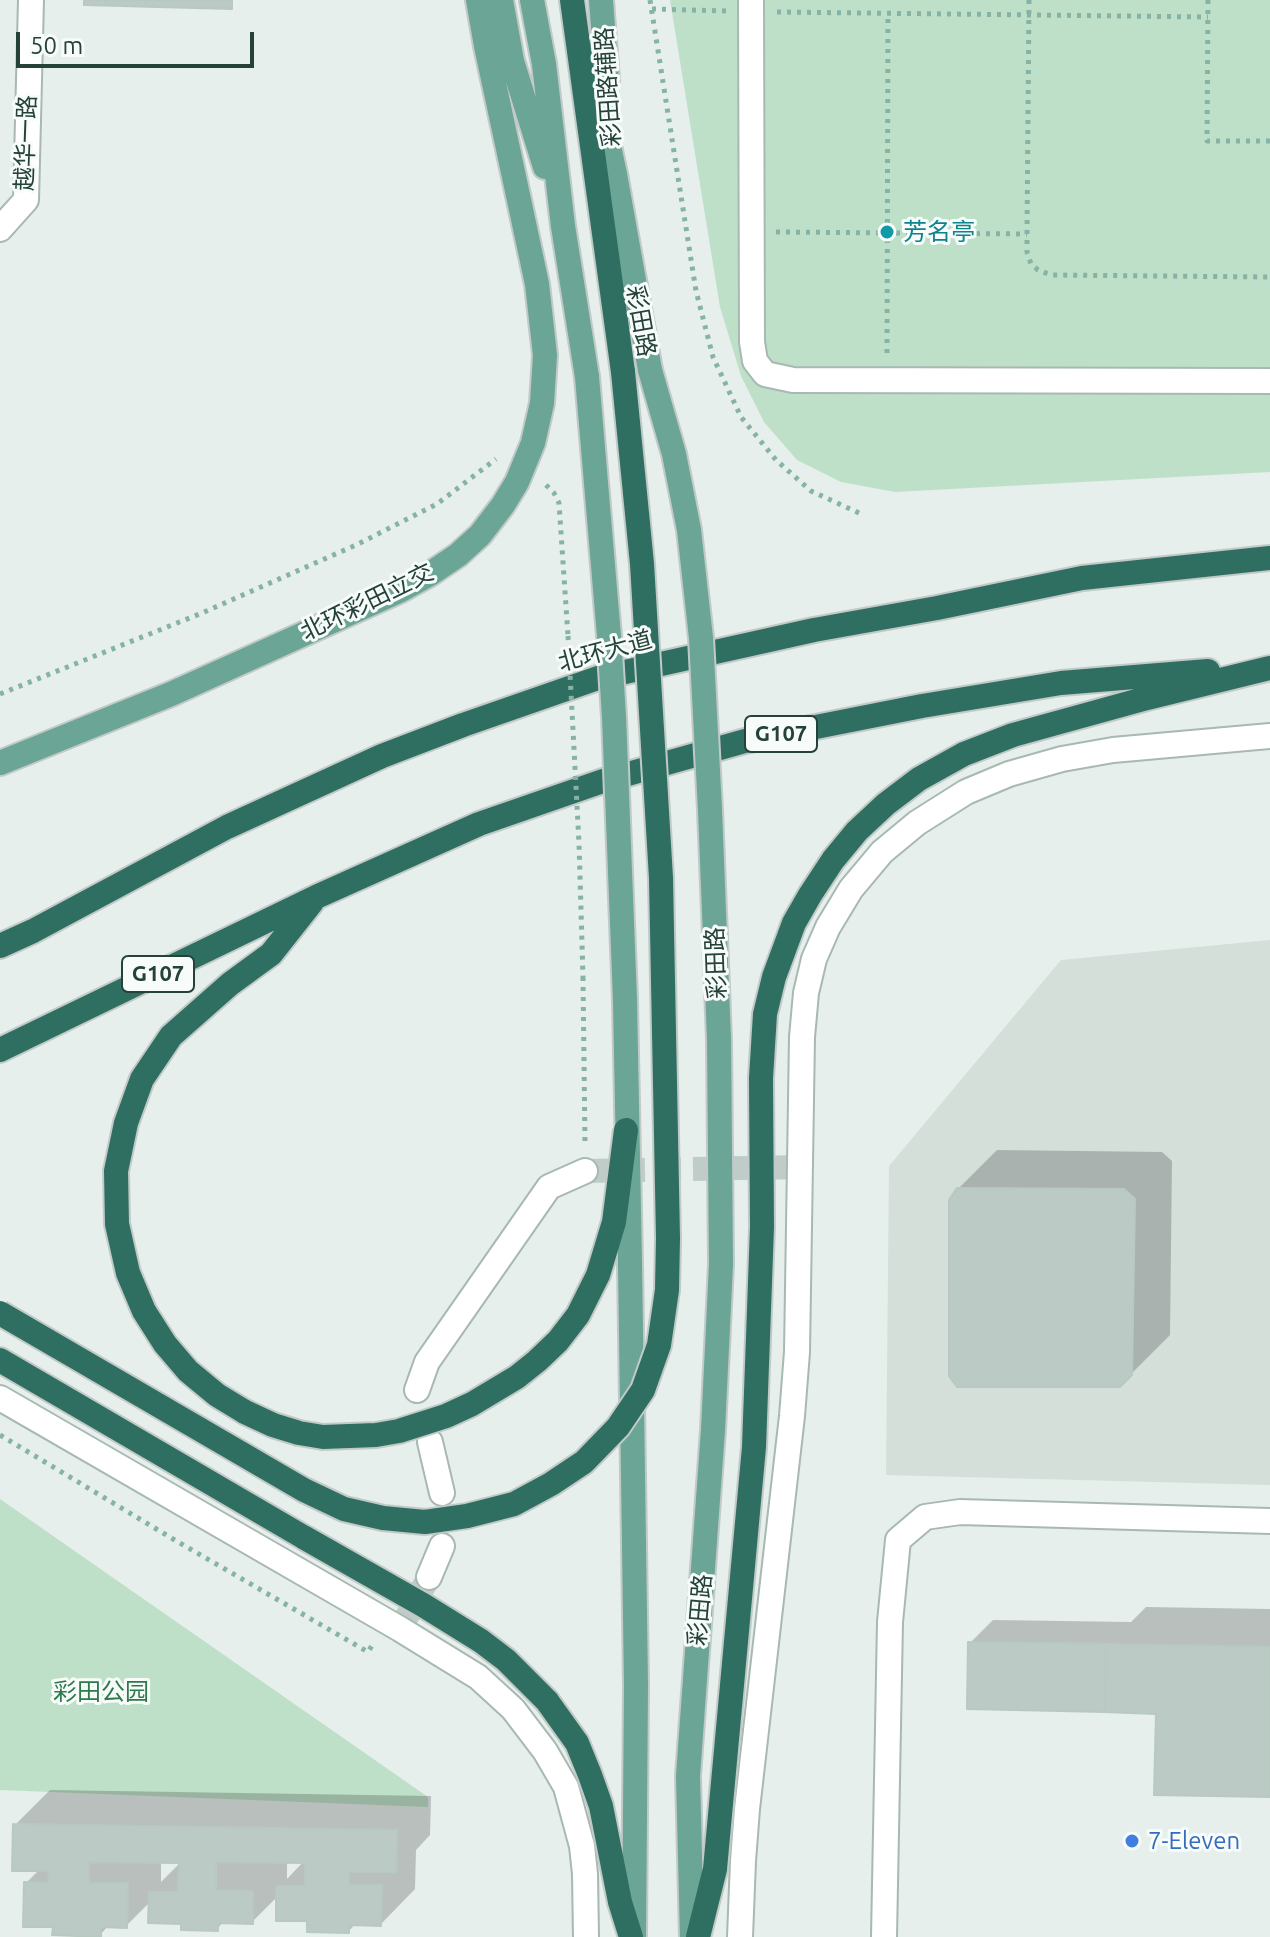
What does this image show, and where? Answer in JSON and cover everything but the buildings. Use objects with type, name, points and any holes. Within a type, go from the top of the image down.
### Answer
[{"type":"highway","points":[[0,1313],[304,1490],[344,1509],[383,1518],[425,1522],[467,1516],[514,1504],[584,1462],[618,1427],[643,1390],[659,1345],[667,1290],[661,878],[642,564],[623,372],[575,0]]},
{"type":"highway","name":"北环大道","points":[[0,946],[227,827],[382,756],[598,678],[814,630],[1082,578],[1270,558]]},
{"type":"highway","points":[[698,1937],[715,1869],[754,1447],[762,1242],[761,1078],[765,1014],[774,977],[794,923],[833,860],[857,831],[919,779],[964,754],[1013,735],[1270,667]]},
{"type":"highway","name":"G107","points":[[0,1050],[316,897],[479,824],[603,781],[745,741],[922,706],[1061,683],[1270,667]]},
{"type":"highway","points":[[316,897],[271,954],[230,984],[171,1036],[142,1079],[126,1123],[116,1171],[117,1224],[128,1273],[144,1311],[165,1344],[188,1371],[217,1395],[273,1425],[299,1433],[323,1437],[376,1435],[446,1416],[517,1377],[558,1341],[578,1315],[598,1275],[614,1222],[626,1130]]},
{"type":"highway","points":[[0,1360],[423,1605],[506,1660],[547,1701],[577,1743],[601,1806],[620,1902],[633,1937]]},
{"type":"main road","name":"北环彩田立交","points":[[0,763],[171,694],[401,590],[458,555],[480,535],[503,505],[517,482],[533,443],[542,403],[545,355],[537,284],[478,0]]},
{"type":"main road","points":[[501,0],[512,61],[563,226]]},
{"type":"main road","points":[[532,0],[544,64],[563,226],[587,377],[614,717],[625,1000],[630,1263],[636,1686],[633,1937]]},
{"type":"main road","name":"彩田路","points":[[575,0],[615,174],[650,370],[677,469],[689,530],[701,638],[719,1039],[721,1264],[713,1430],[688,1776],[692,1937]]},
{"type":"main road","name":"彩田路辅路","points":[[601,0],[615,174]]},
{"type":"street","name":"越华一路","points":[[0,229],[26,200],[31,0]]},
{"type":"street","points":[[751,6],[752,342],[755,361],[765,374],[793,380],[1270,381]]},
{"type":"street","points":[[740,1937],[747,1809],[797,1352],[802,1037],[806,993],[814,959],[828,927],[851,889],[882,852],[917,823],[966,792],[1009,774],[1062,759],[1113,750],[1270,736]]},
{"type":"street","points":[[417,1390],[427,1362],[549,1187],[585,1159]]},
{"type":"street","points":[[0,1398],[400,1629],[478,1677],[513,1709],[545,1751],[566,1787],[582,1846],[586,1937]]},
{"type":"street","points":[[430,1442],[442,1493]]},
{"type":"street","points":[[884,1937],[890,1622],[898,1540],[925,1517],[960,1512],[1270,1521]]},
{"type":"street","points":[[429,1577],[442,1546]]},
{"type":"path","points":[[650,0],[696,291],[713,357],[741,417],[776,460],[811,491],[859,513]]},
{"type":"path","points":[[1029,0],[1027,252],[1031,264],[1051,275],[1270,277]]},
{"type":"path","points":[[1208,0],[1207,141],[1270,141]]},
{"type":"path","points":[[652,9],[751,6],[888,14],[1208,17]]},
{"type":"path","points":[[887,380],[888,14]]},
{"type":"path","points":[[751,232],[1027,234]]},
{"type":"path","points":[[0,694],[202,613],[356,545],[437,504],[507,451]]},
{"type":"path","points":[[546,485],[559,503],[568,636],[579,843],[585,1159]]},
{"type":"path","points":[[0,1435],[368,1652],[378,1637]]},
{"type":"shaded area","points":[[1270,940],[1270,1485],[886,1475],[889,1166],[1061,960]]},
{"type":"green space","points":[[670,0],[1270,0],[1270,472],[895,492],[841,482],[797,460],[764,422],[741,376],[720,307]]},
{"type":"green space","name":"彩田公园","points":[[0,1499],[428,1797],[428,1807],[0,1790]]},
{"type":"tunnel","points":[[585,1171],[800,1167]]},
{"type":"tunnel","points":[[400,1629],[429,1577]]},
{"type":"place","name":"芳名亭","points":[[887,232]]},
{"type":"place","name":"7-Eleven","points":[[1132,1841]]}]
